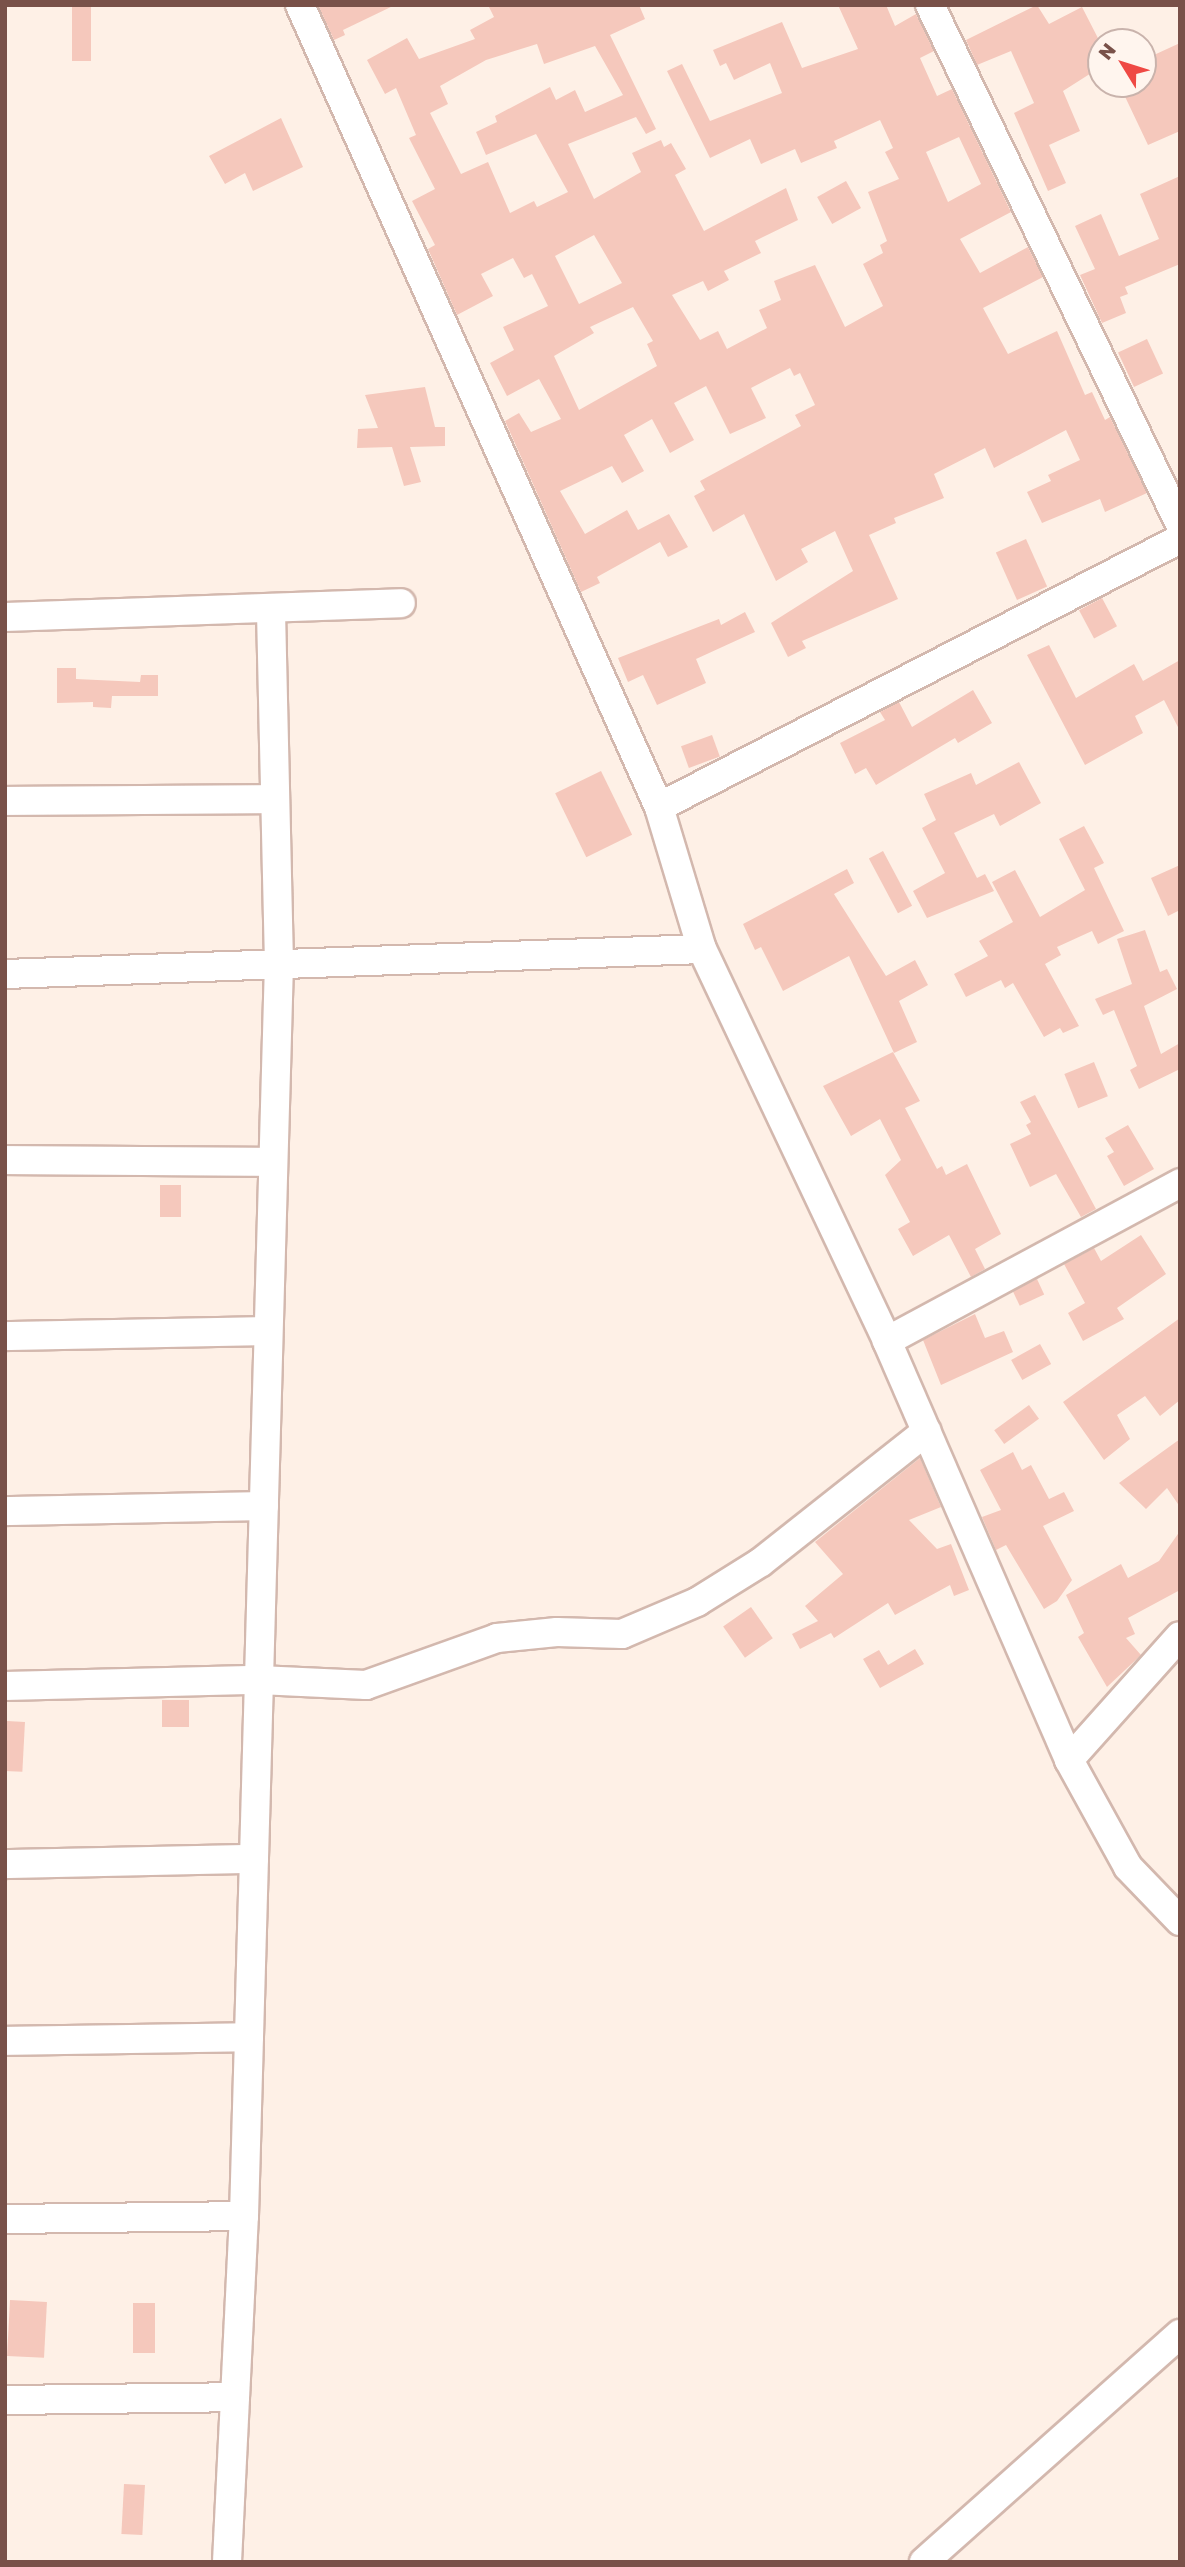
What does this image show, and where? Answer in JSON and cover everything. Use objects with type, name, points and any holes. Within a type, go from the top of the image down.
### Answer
[{"type":"street","points":[[300,5],[659,807],[702,949],[887,1341],[1069,1760],[1128,1867],[1180,1921]]},
{"type":"street","points":[[930,5],[1180,524]]},
{"type":"street","points":[[659,807],[1180,539]]},
{"type":"street","points":[[5,617],[271,610],[401,603]]},
{"type":"street","points":[[227,2562],[244,2216],[279,964],[271,610]]},
{"type":"street","points":[[5,801],[275,799]]},
{"type":"street","points":[[5,974],[702,949]]},
{"type":"street","points":[[5,1160],[273,1161]]},
{"type":"street","points":[[887,1341],[1180,1183]]},
{"type":"street","points":[[5,1336],[268,1331]]},
{"type":"street","points":[[5,1686],[259,1680],[366,1685],[497,1638],[557,1632],[622,1634],[655,1623],[761,1562],[927,1432]]},
{"type":"street","points":[[5,1511],[264,1506]]},
{"type":"street","points":[[1069,1760],[1180,1636]]},
{"type":"street","points":[[5,1864],[254,1859]]},
{"type":"street","points":[[5,2041],[249,2037]]},
{"type":"street","points":[[5,2219],[244,2216]]},
{"type":"street","points":[[924,2562],[1180,2334]]},
{"type":"street","points":[[5,2400],[235,2397]]},
{"type":"building","points":[[72,5],[91,5],[91,61],[72,61]]},
{"type":"building","points":[[318,5],[395,5],[343,30],[345,35],[334,40]]},
{"type":"building","points":[[488,5],[639,5],[645,19],[610,35],[656,129],[646,134],[636,117],[568,144],[594,199],[641,172],[632,153],[661,140],[664,147],[671,143],[686,169],[675,175],[704,231],[786,188],[798,220],[755,241],[761,253],[724,271],[729,280],[708,291],[703,281],[672,295],[700,340],[718,331],[727,349],[767,328],[759,310],[781,300],[774,281],[815,265],[845,327],[883,306],[863,264],[883,253],[880,245],[887,241],[868,192],[899,179],[885,152],[893,148],[880,120],[834,141],[837,148],[801,163],[795,149],[761,164],[750,139],[710,158],[667,71],[682,64],[710,121],[782,93],[770,63],[734,80],[726,63],[720,66],[713,50],[782,22],[802,68],[858,49],[838,5],[886,5],[895,26],[916,14],[934,51],[920,58],[937,96],[952,89],[1011,212],[960,239],[980,273],[1028,247],[1043,277],[983,308],[1008,354],[1057,331],[1085,395],[1092,392],[1105,420],[1110,417],[1147,493],[1105,512],[1100,499],[1042,523],[1027,492],[1051,481],[1048,475],[1080,460],[1066,430],[994,468],[985,448],[934,474],[944,498],[894,518],[896,523],[869,535],[898,599],[802,641],[806,648],[788,657],[771,623],[853,571],[835,531],[801,549],[808,562],[776,581],[744,514],[713,532],[694,496],[705,490],[700,481],[801,426],[795,415],[815,405],[800,373],[794,376],[790,368],[751,388],[766,418],[730,434],[706,386],[674,403],[694,440],[670,453],[652,419],[624,435],[644,471],[622,483],[612,466],[560,491],[585,534],[627,510],[638,530],[669,514],[688,547],[668,557],[660,542],[597,577],[600,583],[581,592],[505,421],[519,413],[531,432],[561,419],[539,379],[507,396],[490,363],[514,350],[503,327],[548,306],[532,274],[524,278],[513,258],[481,274],[493,296],[457,315],[428,249],[435,245],[412,201],[435,189],[409,138],[416,135],[396,88],[385,94],[367,60],[407,38],[419,59],[475,39],[470,30],[494,17]],"holes":[[[537,44],[544,64],[595,46],[623,95],[585,112],[575,90],[556,100],[550,87],[495,116],[497,122],[476,132],[486,155],[536,134],[568,192],[537,207],[534,201],[510,213],[488,162],[461,174],[430,113],[448,104],[440,86],[486,60]],[[959,137],[981,184],[948,202],[926,152]],[[594,235],[622,283],[579,304],[555,256]],[[633,307],[653,341],[647,344],[657,366],[579,410],[554,356],[594,333],[590,327]]]},
{"type":"building","points":[[1037,5],[1049,24],[1082,7],[1093,28],[1087,28],[1087,76],[1063,91],[1080,131],[1049,145],[1066,183],[1048,191],[1014,113],[1034,103],[1011,51],[977,65],[966,40]]},
{"type":"building","points":[[1180,43],[1180,131],[1148,145],[1126,98],[1157,98],[1157,54]]},
{"type":"building","points":[[281,118],[303,167],[253,191],[245,173],[225,184],[209,156]]},
{"type":"building","points":[[1180,176],[1180,264],[1125,287],[1128,294],[1120,297],[1126,313],[1102,323],[1080,275],[1095,269],[1075,226],[1101,214],[1119,256],[1159,239],[1140,194]]},
{"type":"building","points":[[846,181],[861,208],[832,224],[817,197]]},
{"type":"building","points":[[1147,339],[1163,373],[1134,387],[1118,353]]},
{"type":"building","points":[[425,387],[435,427],[445,427],[445,446],[410,447],[421,482],[404,486],[392,447],[357,448],[358,429],[378,428],[365,395]]},
{"type":"building","points":[[1026,539],[1047,587],[1017,600],[996,552]]},
{"type":"building","points":[[1102,598],[1117,626],[1094,638],[1079,610]]},
{"type":"building","points":[[745,612],[755,632],[696,659],[706,683],[657,705],[643,675],[628,682],[618,658],[719,619],[721,625]]},
{"type":"building","points":[[1049,645],[1076,698],[1134,664],[1143,681],[1180,660],[1180,731],[1164,700],[1135,716],[1143,733],[1085,765],[1027,655]]},
{"type":"building","points":[[57,668],[76,668],[76,679],[140,682],[141,675],[158,675],[158,696],[112,696],[111,708],[93,707],[93,702],[57,703]]},
{"type":"building","points":[[973,690],[992,723],[958,743],[955,738],[876,785],[866,768],[855,774],[840,743],[885,720],[880,712],[899,702],[912,727]]},
{"type":"building","points":[[712,735],[720,757],[689,768],[681,746]]},
{"type":"building","points":[[1019,762],[1041,803],[1000,826],[994,814],[954,833],[977,878],[985,874],[994,891],[927,918],[913,891],[945,873],[922,828],[936,820],[924,794],[971,773],[976,785]]},
{"type":"building","points":[[601,771],[632,835],[586,857],[555,793]]},
{"type":"building","points":[[1084,826],[1104,863],[1094,868],[1124,931],[1098,944],[1092,931],[1057,947],[1061,955],[1045,964],[1079,1026],[1063,1033],[1060,1028],[1044,1037],[1013,983],[1005,988],[1001,980],[966,997],[954,974],[988,956],[979,941],[1013,922],[992,882],[1015,870],[1040,917],[1085,890],[1059,839]]},
{"type":"building","points":[[883,851],[912,906],[898,913],[869,859]]},
{"type":"building","points":[[1180,865],[1180,910],[1168,916],[1151,878]]},
{"type":"building","points":[[847,869],[854,883],[834,894],[886,976],[915,960],[928,985],[899,1001],[917,1042],[894,1053],[849,956],[783,991],[761,947],[755,950],[743,924]]},
{"type":"building","points":[[1145,930],[1160,972],[1167,969],[1177,989],[1144,1006],[1161,1054],[1180,1043],[1180,1069],[1139,1089],[1130,1070],[1137,1066],[1114,1010],[1103,1015],[1095,999],[1132,984],[1117,939]]},
{"type":"building","points":[[893,1052],[920,1101],[905,1108],[937,1169],[942,1166],[946,1175],[967,1164],[1001,1234],[975,1249],[985,1269],[971,1277],[949,1235],[913,1256],[898,1229],[910,1222],[885,1175],[901,1160],[880,1119],[851,1136],[823,1086]]},
{"type":"building","points":[[1094,1062],[1108,1096],[1078,1108],[1064,1074]]},
{"type":"building","points":[[1035,1095],[1096,1209],[1081,1217],[1056,1174],[1030,1187],[1010,1144],[1031,1134],[1026,1125],[1031,1122],[1020,1102]]},
{"type":"building","points":[[1128,1125],[1154,1169],[1124,1186],[1107,1156],[1114,1152],[1105,1138]]},
{"type":"building","points":[[160,1185],[181,1185],[181,1217],[160,1217]]},
{"type":"building","points":[[1141,1235],[1166,1274],[1117,1308],[1124,1319],[1083,1341],[1068,1313],[1085,1303],[1064,1264],[1094,1248],[1101,1261]]},
{"type":"building","points":[[1037,1279],[1044,1294],[1020,1306],[1013,1290]]},
{"type":"building","points":[[975,1314],[985,1338],[1004,1331],[1013,1352],[941,1385],[923,1340]]},
{"type":"building","points":[[1180,1318],[1180,1400],[1160,1416],[1145,1396],[1117,1415],[1130,1439],[1104,1460],[1063,1402]]},
{"type":"building","points":[[1040,1344],[1051,1364],[1022,1380],[1011,1360]]},
{"type":"building","points":[[1029,1405],[1039,1419],[1004,1444],[994,1430]]},
{"type":"building","points":[[1180,1439],[1180,1507],[1167,1488],[1146,1509],[1119,1483]]},
{"type":"building","points":[[1013,1452],[1022,1470],[1031,1465],[1049,1499],[1064,1492],[1074,1511],[1043,1526],[1072,1580],[1057,1601],[1044,1609],[1006,1545],[996,1550],[982,1517],[1001,1510],[980,1470]]},
{"type":"building","points":[[920,1458],[941,1507],[909,1520],[937,1549],[951,1544],[969,1590],[954,1596],[950,1585],[895,1615],[888,1603],[834,1638],[831,1633],[800,1649],[792,1634],[818,1621],[805,1606],[843,1574],[815,1542]]},
{"type":"building","points":[[1180,1531],[1180,1590],[1128,1618],[1135,1634],[1126,1638],[1141,1655],[1107,1687],[1078,1637],[1084,1633],[1066,1595],[1121,1564],[1128,1578],[1159,1561]]},
{"type":"building","points":[[751,1607],[773,1638],[745,1658],[723,1627]]},
{"type":"building","points":[[915,1649],[924,1664],[880,1688],[863,1659],[879,1650],[888,1665]]},
{"type":"building","points":[[162,1700],[189,1700],[189,1727],[162,1727]]},
{"type":"building","points":[[7,1721],[25,1722],[22,1772],[5,1771]]},
{"type":"building","points":[[10,2300],[47,2302],[44,2358],[7,2356]]},
{"type":"building","points":[[133,2303],[155,2303],[155,2353],[133,2353]]},
{"type":"building","points":[[124,2484],[145,2485],[142,2535],[121,2534]]}]
